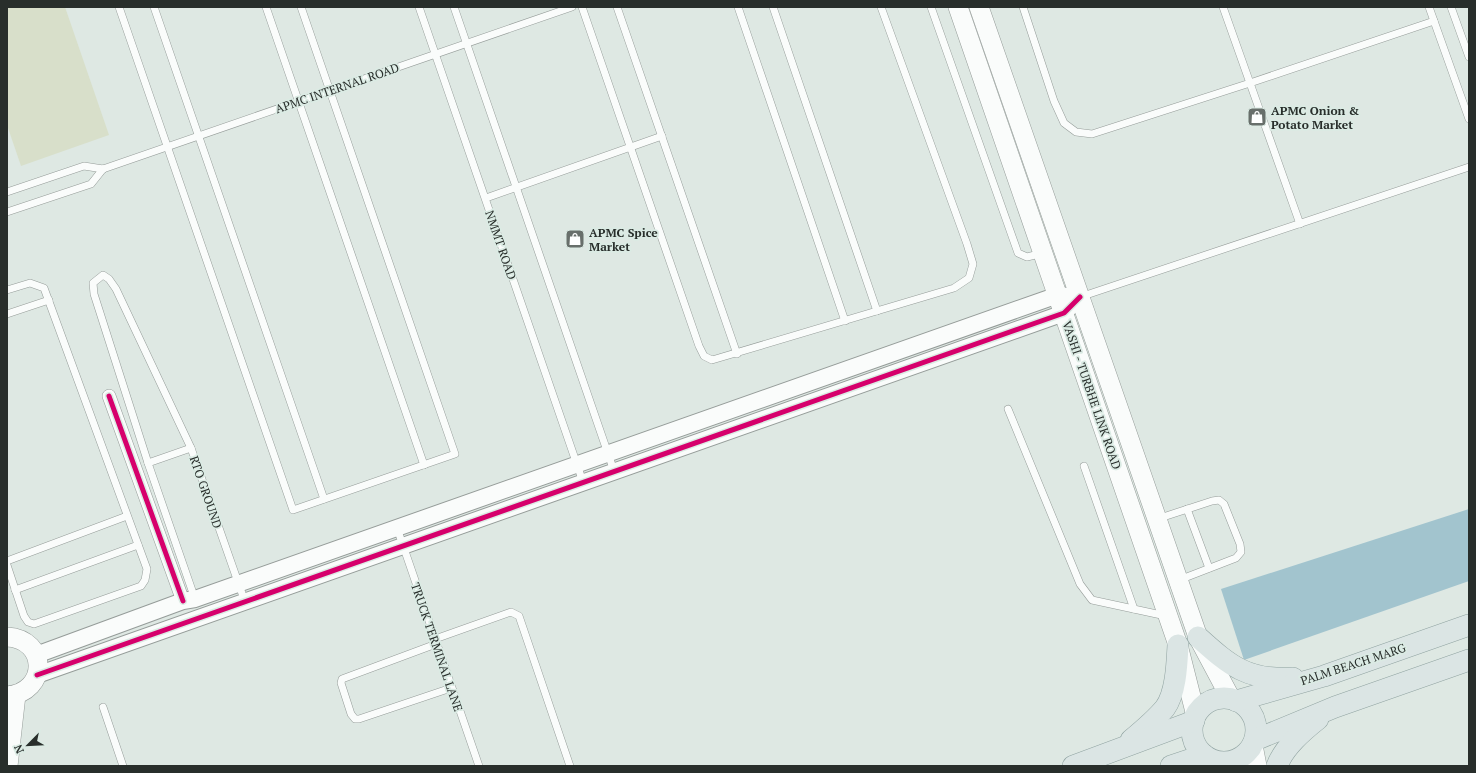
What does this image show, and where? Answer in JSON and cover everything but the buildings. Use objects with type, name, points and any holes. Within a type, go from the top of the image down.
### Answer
[{"type":"main road","name":"VASHI - TURBHE LINK ROAD","points":[[958,7],[1178,645],[1195,719]]},
{"type":"main road","name":"VASHI - TURBHE LINK ROAD","points":[[979,7],[1198,637],[1234,700]]},
{"type":"main road","name":"PALM BEACH MARG","points":[[1234,700],[1324,676],[1469,625]]},
{"type":"main road","points":[[7,636],[21,639],[27,643],[36,655],[38,665],[37,675],[33,684],[25,691],[12,696],[8,766]]},
{"type":"main road","points":[[1198,637],[1218,656],[1236,668],[1256,676],[1276,679],[1324,676]]},
{"type":"main road","points":[[1123,748],[1148,726],[1166,707],[1175,683],[1178,645]]},
{"type":"main road","points":[[1171,766],[1211,761],[1228,762],[1238,759],[1246,753],[1254,742],[1335,707],[1469,660]]},
{"type":"main road","points":[[1211,761],[1199,749],[1194,738],[1193,733],[1195,719],[1202,708],[1210,701],[1221,698],[1234,700],[1245,706],[1252,715],[1256,724],[1254,742],[1257,766]]},
{"type":"main road","points":[[1278,766],[1279,761],[1290,746],[1306,729],[1335,707]]},
{"type":"main road","points":[[1073,766],[1195,719]]},
{"type":"street","points":[[36,655],[1058,295],[1080,297]]},
{"type":"street","points":[[37,675],[1064,313],[1080,297]]},
{"type":"street","points":[[109,396],[189,600]]},
{"type":"lane","points":[[119,7],[293,510],[455,454],[301,7]]},
{"type":"lane","points":[[154,7],[324,499]]},
{"type":"lane","points":[[266,7],[424,465]]},
{"type":"lane","name":"NMMT ROAD","points":[[420,7],[583,482]]},
{"type":"lane","points":[[454,7],[614,471]]},
{"type":"lane","name":"APMC INTERNAL ROAD","points":[[103,170],[572,7]]},
{"type":"lane","points":[[582,7],[699,346],[704,356],[712,360],[737,354],[954,288],[968,278],[973,264],[881,7]]},
{"type":"lane","points":[[617,7],[737,354]]},
{"type":"lane","points":[[738,7],[845,321]]},
{"type":"lane","points":[[773,7],[877,311]]},
{"type":"lane","points":[[931,7],[1018,253],[1027,257],[1043,253]]},
{"type":"lane","points":[[1023,7],[1054,102],[1064,123],[1076,132],[1092,134],[1434,21]]},
{"type":"lane","points":[[1223,7],[1300,224]]},
{"type":"lane","points":[[1430,7],[1469,119]]},
{"type":"lane","points":[[1451,7],[1469,57]]},
{"type":"lane","points":[[486,198],[662,136]]},
{"type":"lane","points":[[7,192],[84,166],[103,170],[91,184],[7,212]]},
{"type":"lane","points":[[1080,297],[1469,167]]},
{"type":"lane","points":[[189,600],[148,463],[94,294],[93,283],[103,275],[109,279],[116,289],[191,448]]},
{"type":"lane","points":[[7,290],[30,283],[44,288],[147,569],[145,580],[141,586],[34,624],[28,622],[24,616],[7,565]]},
{"type":"lane","points":[[7,314],[49,300]]},
{"type":"lane","points":[[1008,409],[1080,584],[1092,600],[1168,616]]},
{"type":"lane","name":"RTO GROUND","points":[[148,463],[191,448],[244,602]]},
{"type":"lane","points":[[1084,466],[1134,609]]},
{"type":"lane","points":[[1157,519],[1219,500],[1224,504],[1240,544],[1241,552],[1236,558],[1178,580]]},
{"type":"lane","points":[[1187,509],[1209,568]]},
{"type":"lane","points":[[7,561],[127,516]]},
{"type":"lane","name":"TRUCK TERMINAL LANE","points":[[396,528],[479,766]]},
{"type":"lane","points":[[15,590],[138,545]]},
{"type":"lane","points":[[452,688],[359,719],[355,719],[351,714],[341,683],[342,679],[511,612],[519,616],[570,766]]},
{"type":"lane","points":[[103,707],[123,766]]},
{"type":"green space","points":[[7,7],[65,7],[109,135],[21,166],[7,125]]},
{"type":"water","points":[[1469,509],[1469,581],[1244,660],[1221,589]]},
{"type":"cycle path","points":[[37,675],[1064,313],[1080,297]]},
{"type":"cycle path","points":[[109,396],[183,601]]},
{"type":"place","name":"APMC Onion & Potato Market","points":[[1257,117]]},
{"type":"place","name":"APMC Spice Market","points":[[575,239]]}]
